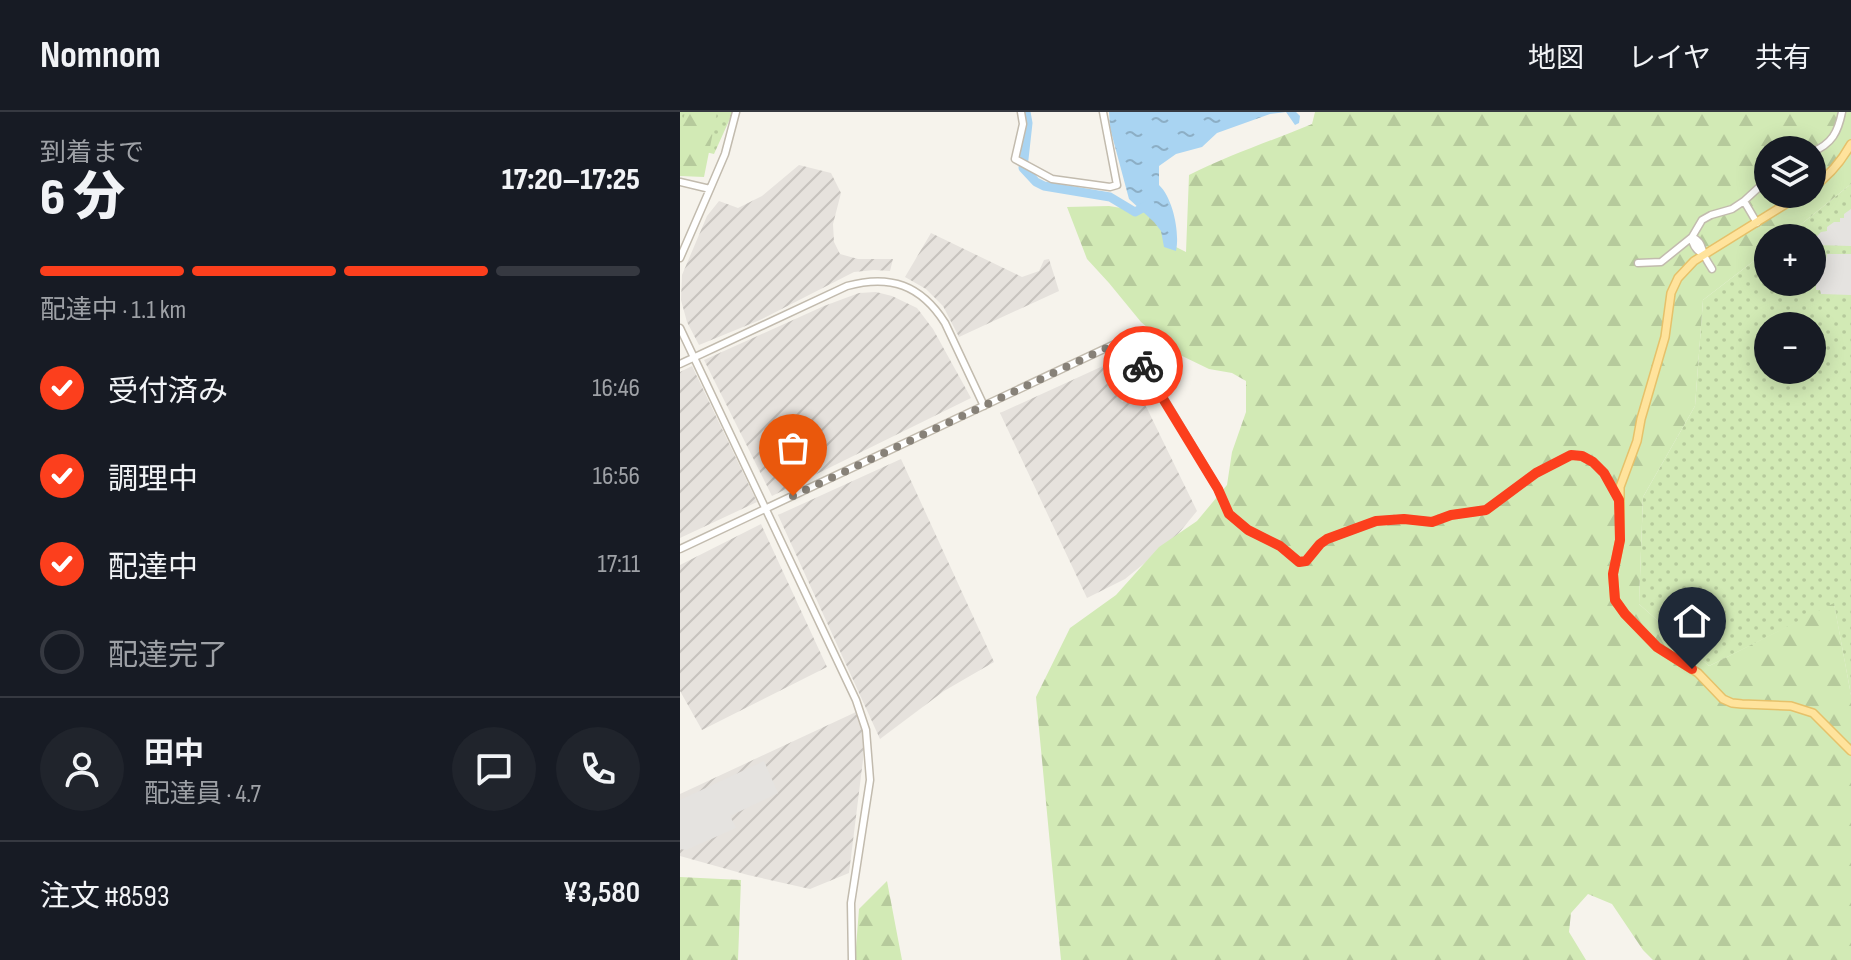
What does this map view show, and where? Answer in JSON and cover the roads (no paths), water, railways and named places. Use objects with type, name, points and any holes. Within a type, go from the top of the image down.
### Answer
[{"type":"main road","points":[[1826,178],[1851,144]]},
{"type":"main road","points":[[1780,208],[1686,268],[1671,293],[1665,337],[1637,441],[1620,487],[1620,540],[1614,562],[1615,600],[1657,647],[1698,673],[1723,699],[1732,703],[1791,706],[1813,713],[1851,751]]},
{"type":"street","points":[[680,258],[725,154],[736,112]]},
{"type":"street","points":[[1021,112],[1023,124],[1015,159],[1052,179],[1110,187],[1117,185],[1103,112]]},
{"type":"street","points":[[1826,145],[1835,136],[1842,112]]},
{"type":"street","points":[[680,182],[710,189]]},
{"type":"street","points":[[1638,263],[1661,262],[1692,237],[1702,220],[1732,209],[1754,192]]},
{"type":"street","points":[[1744,201],[1757,223]]},
{"type":"street","points":[[1692,237],[1698,252],[1704,255],[1712,269]]},
{"type":"street","points":[[680,364],[847,286],[863,281],[893,282],[920,295],[938,311],[984,406]]},
{"type":"street","points":[[680,328],[856,700],[866,730],[870,780],[851,903],[852,960]]},
{"type":"street","points":[[680,549],[1119,342],[1127,343],[1155,384],[1218,489],[1229,514],[1248,530],[1280,546],[1299,562],[1306,561],[1327,539],[1376,521],[1404,519],[1432,522],[1451,515],[1486,510],[1536,473],[1571,455],[1593,462],[1604,473],[1619,500]]},
{"type":"water","points":[[1109,112],[1286,112],[1270,114],[1217,133],[1202,147],[1176,154],[1159,166],[1159,185],[1168,198],[1174,216],[1176,251],[1164,247],[1161,231],[1129,199],[1110,128]]},
{"type":"water","points":[[1286,112],[1296,112],[1300,116],[1299,123],[1295,125]]},
{"type":"waterway","points":[[1026,112],[1028,123],[1023,168],[1036,182],[1110,197],[1135,212],[1150,204]]}]
